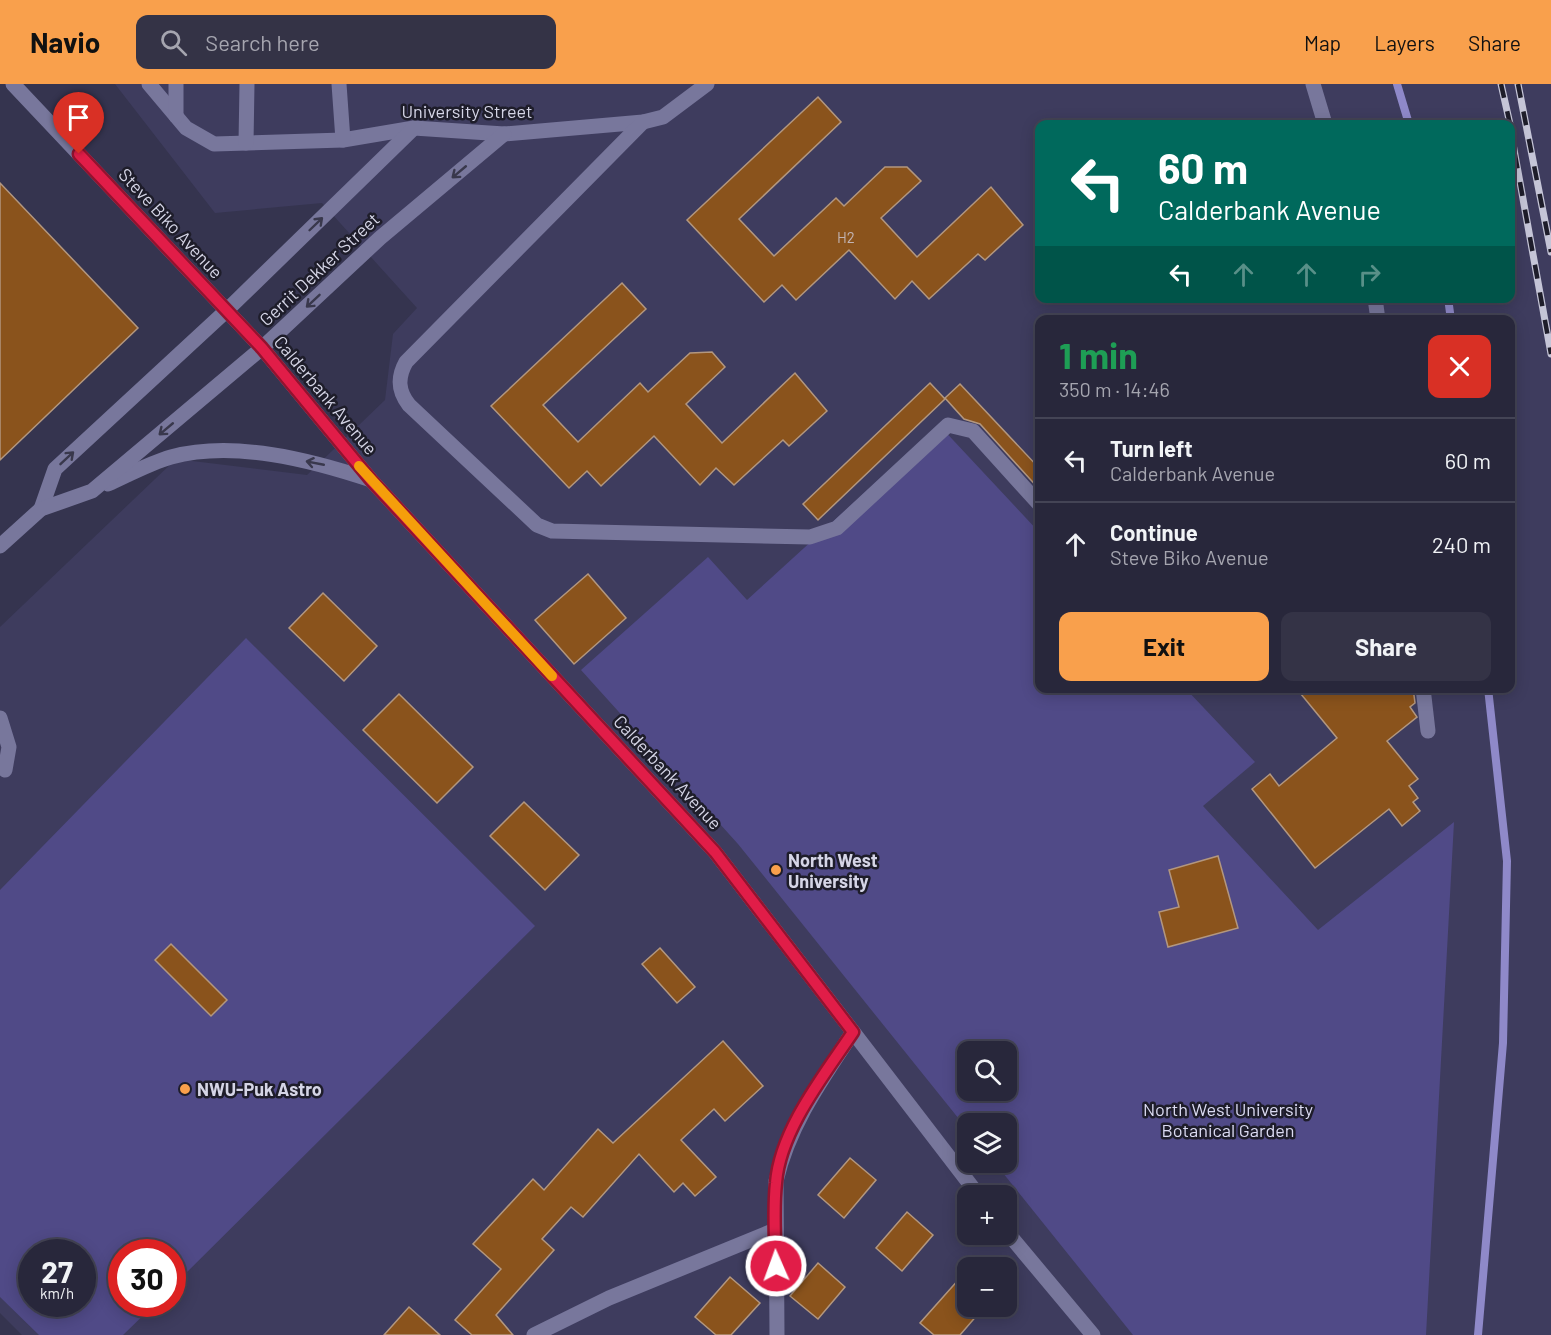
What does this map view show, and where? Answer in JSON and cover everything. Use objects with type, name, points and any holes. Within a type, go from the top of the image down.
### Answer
[{"type":"street","name":"Steve Biko Avenue","points":[[13,84],[226,311]]},
{"type":"street","name":"University Street","points":[[149,84],[186,128],[214,144],[343,140],[414,128],[504,134],[620,122],[643,122],[663,117],[707,84]]},
{"type":"street","points":[[176,84],[177,116]]},
{"type":"street","points":[[246,143],[247,84]]},
{"type":"street","points":[[339,84],[343,140]]},
{"type":"street","points":[[1313,84],[1324,120]]},
{"type":"street","points":[[643,122],[406,362],[399,381],[402,396],[409,405],[537,525],[552,531],[810,537],[837,528],[948,425],[973,431],[1035,499]]},
{"type":"street","name":"Gerrit Dekker Street","points":[[41,508],[55,469],[226,311],[414,128]]},
{"type":"street","name":"Gerrit Dekker Street","points":[[0,546],[41,508],[92,491],[262,348],[380,238],[504,134]]},
{"type":"street","name":"Calderbank Avenue","points":[[226,311],[262,348],[371,480],[715,852],[971,1185]]},
{"type":"street","name":"Calderbank Avenue","points":[[92,491],[171,457],[220,449],[319,463],[371,480]]},
{"type":"street","points":[[1424,693],[1428,731]]},
{"type":"street","points":[[0,718],[9,747],[5,770]]},
{"type":"street","points":[[777,1335],[776,1182],[788,1141],[809,1099],[853,1032]]},
{"type":"street","points":[[534,1335],[609,1299],[775,1230]]},
{"type":"street","points":[[1017,1244],[1093,1335]]},
{"type":"shaded area","name":"North West University","points":[[115,84],[1551,84],[1551,1335],[22,1335],[0,1313],[0,627],[176,459],[307,475],[385,400],[393,334],[417,308],[322,203],[215,213]]},
{"type":"green space","name":"North West University Botanical Garden","points":[[939,425],[1035,528],[1035,693],[1190,693],[1255,762],[1203,806],[1318,930],[1454,822],[1426,1335],[1133,1335],[1017,1190],[1017,1185],[1013,1185],[1003,1173],[1017,1173],[1017,1113],[957,1113],[957,1117],[738,844],[581,670],[708,557],[747,600]]},
{"type":"green space","name":"NWU-Puk Astro","points":[[246,638],[535,926],[186,1273],[186,1239],[108,1239],[108,1317],[142,1317],[123,1335],[39,1335],[21,1317],[96,1317],[96,1239],[18,1239],[18,1315],[0,1297],[0,890]]},
{"type":"building","points":[[818,97],[841,122],[739,219],[774,256],[836,198],[844,206],[885,167],[907,167],[921,181],[881,218],[917,257],[991,187],[1023,225],[985,260],[978,254],[929,299],[912,281],[895,299],[849,250],[796,300],[782,285],[764,302],[687,220]]},
{"type":"building","points":[[0,183],[138,328],[0,460]]},
{"type":"building","points":[[622,283],[646,309],[543,405],[578,442],[640,383],[648,392],[690,353],[712,352],[725,367],[686,404],[722,443],[795,373],[827,411],[789,446],[783,440],[734,485],[716,468],[700,485],[654,436],[601,486],[587,471],[569,488],[491,406]]},
{"type":"building","points":[[930,383],[945,399],[818,520],[803,504]]},
{"type":"building","points":[[960,384],[1035,464],[1035,484],[980,424],[964,419],[945,398]]},
{"type":"building","points":[[588,574],[626,618],[574,664],[535,620]]},
{"type":"building","points":[[323,593],[377,646],[344,681],[289,628]]},
{"type":"building","points":[[1300,693],[1414,693],[1415,703],[1410,707],[1417,717],[1387,741],[1418,779],[1409,786],[1418,798],[1413,802],[1420,811],[1402,826],[1389,809],[1315,868],[1252,789],[1270,774],[1279,786],[1337,738]]},
{"type":"building","points":[[399,694],[473,767],[437,803],[363,730]]},
{"type":"building","points":[[524,802],[579,855],[545,890],[490,836]]},
{"type":"building","points":[[1218,856],[1238,928],[1168,947],[1159,912],[1179,907],[1169,870]]},
{"type":"building","points":[[171,944],[227,1000],[211,1016],[155,960]]},
{"type":"building","points":[[660,948],[695,987],[677,1003],[642,964]]},
{"type":"building","points":[[723,1041],[763,1086],[725,1121],[714,1109],[681,1140],[716,1177],[695,1196],[683,1183],[674,1192],[639,1154],[583,1217],[571,1207],[542,1239],[554,1250],[496,1315],[513,1335],[472,1335],[455,1320],[501,1269],[473,1244],[533,1179],[544,1190],[598,1129],[613,1143]]},
{"type":"building","points":[[850,1158],[876,1180],[844,1218],[818,1195]]},
{"type":"building","points":[[907,1212],[933,1235],[902,1271],[876,1248]]},
{"type":"building","points":[[818,1263],[845,1287],[818,1319],[790,1296]]},
{"type":"building","points":[[730,1277],[760,1303],[731,1335],[716,1335],[695,1317]]},
{"type":"building","points":[[957,1281],[957,1317],[976,1317],[960,1335],[934,1335],[920,1323]]},
{"type":"building","points":[[409,1307],[440,1335],[384,1335]]},
{"type":"waterway","points":[[1397,84],[1408,120]]},
{"type":"waterway","points":[[1449,303],[1450,315]]},
{"type":"waterway","points":[[1478,1335],[1503,1043],[1507,861],[1489,693]]},
{"type":"railway","points":[[1501,84],[1509,120]]},
{"type":"railway","points":[[1518,84],[1551,252]]},
{"type":"railway","points":[[1515,155],[1551,354]]},
{"type":"slow traffic","points":[[359,466],[552,676]]},
{"type":"place","name":"North West University","points":[[776,870]]},
{"type":"place","name":"NWU-Puk Astro","points":[[185,1089]]},
{"type":"route","points":[[79,154],[262,348],[371,480],[715,852],[853,1032],[809,1099],[788,1141],[780,1164],[776,1182],[776,1266]]}]
